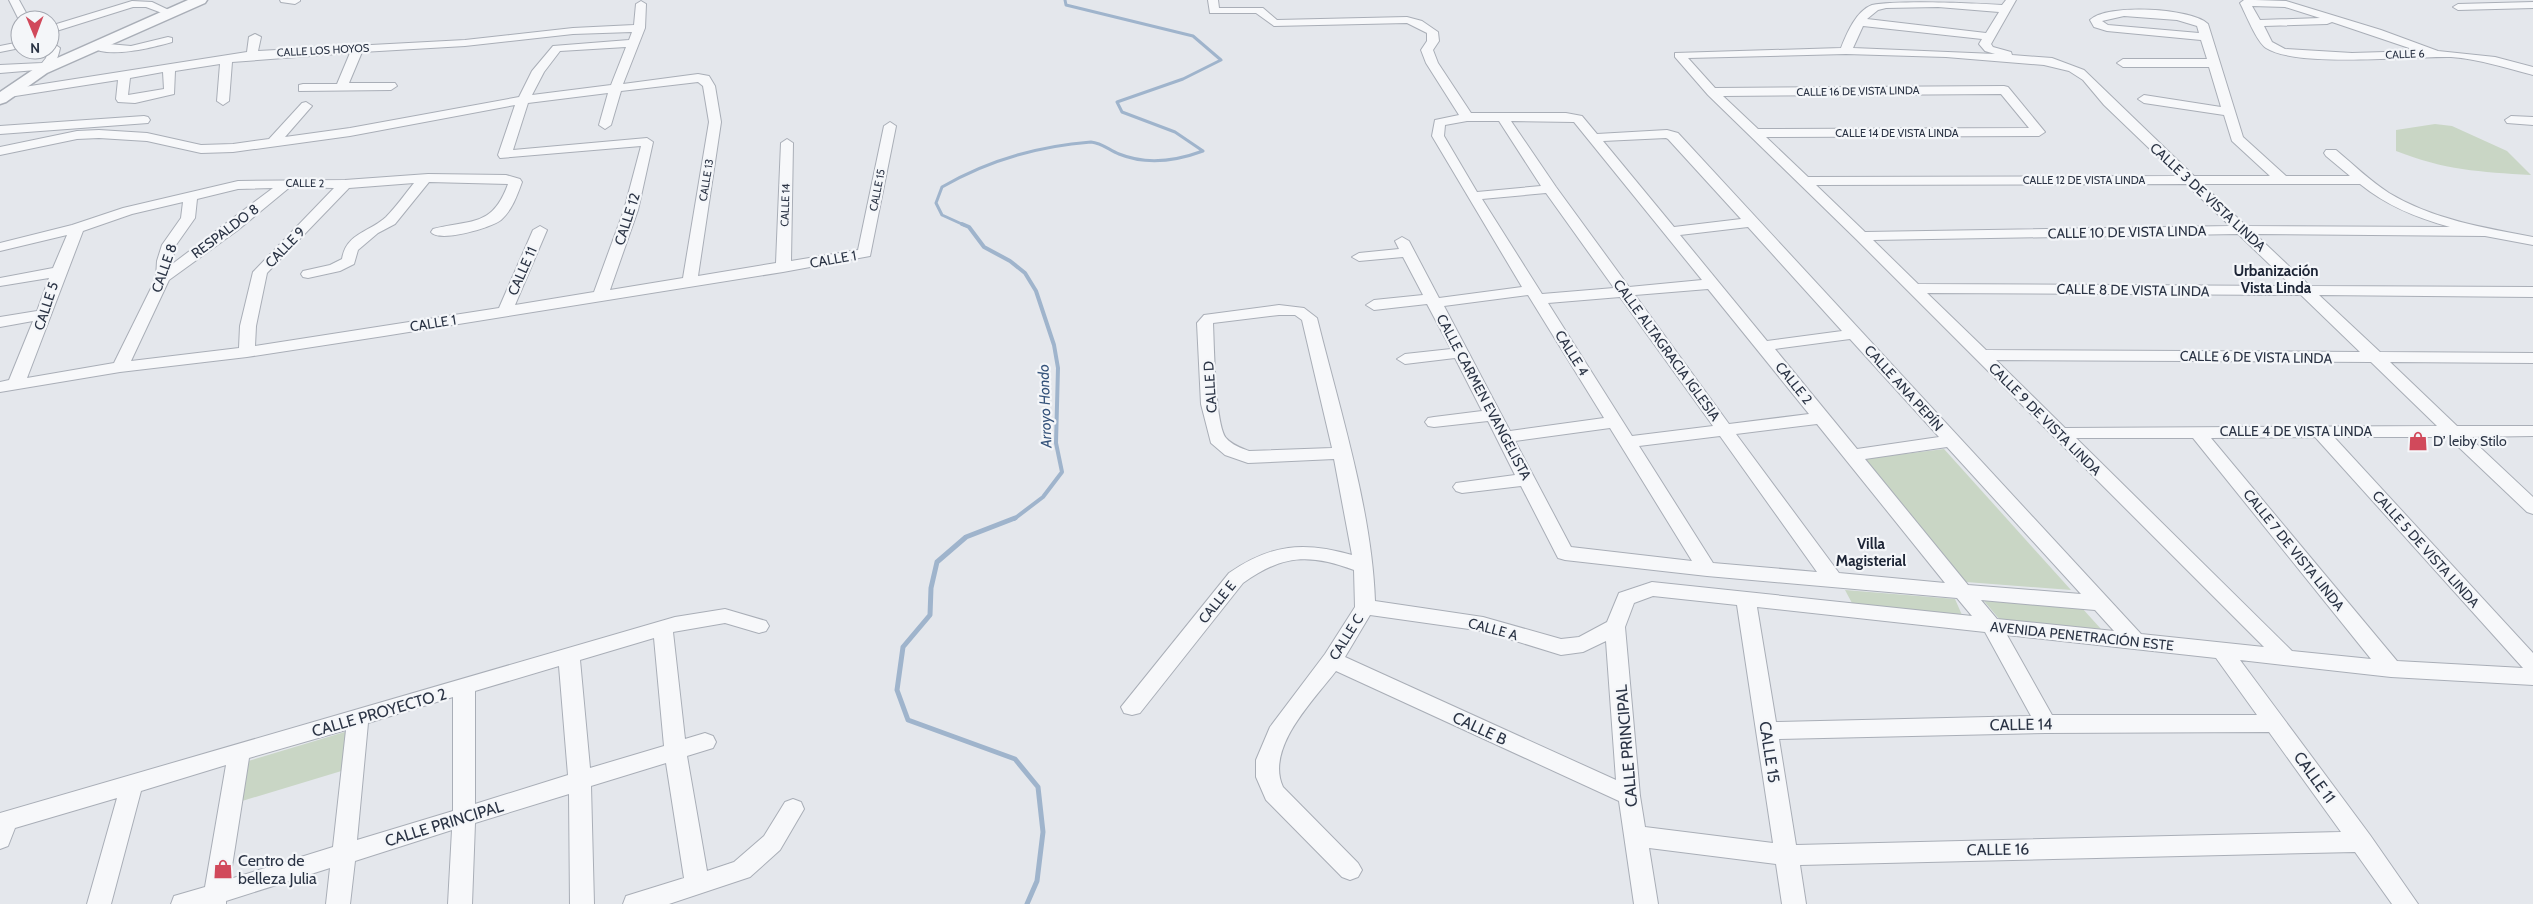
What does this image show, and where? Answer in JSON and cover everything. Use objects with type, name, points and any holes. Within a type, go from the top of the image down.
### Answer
[{"type":"street","points":[[4,96],[44,68],[200,0]]},
{"type":"street","points":[[1213,0],[1214,10],[1259,10],[1274,23],[1407,20],[1418,23],[1432,32],[1434,41],[1427,50],[1432,63],[1467,117]]},
{"type":"street","points":[[1920,1],[2008,4],[1985,44],[1995,52],[2052,62],[1946,54],[1846,51],[1851,35],[1860,22],[1877,6],[1920,1]]},
{"type":"street","points":[[2340,20],[2255,23],[2245,3],[2282,3],[2340,20],[2434,53]]},
{"type":"street","points":[[60,27],[132,4],[148,4],[170,13]]},
{"type":"street","points":[[605,125],[616,87],[639,28],[641,4]]},
{"type":"street","points":[[2458,7],[2533,6]]},
{"type":"street","points":[[2205,37],[2107,28],[2098,25],[2096,20],[2130,13],[2199,21],[2205,37],[2214,63],[2237,138],[2281,179]]},
{"type":"street","points":[[1860,22],[1990,37]]},
{"type":"street","name":"CALLE 6","points":[[2255,23],[2268,44],[2275,50],[2290,53],[2352,56],[2434,53],[2470,56],[2533,71]]},
{"type":"street","name":"CALLE LOS HOYOS","points":[[4,96],[170,67],[252,55],[465,43],[573,32],[639,28]]},
{"type":"street","points":[[522,100],[540,69],[573,32]]},
{"type":"street","points":[[252,55],[255,37]]},
{"type":"street","points":[[97,46],[131,49],[168,40]]},
{"type":"street","points":[[557,48],[633,43]]},
{"type":"street","points":[[341,88],[358,48]]},
{"type":"street","name":"CALLE 9 DE VISTA LINDA","points":[[1846,51],[1679,56],[1712,92],[1861,236],[2287,658]]},
{"type":"street","points":[[223,102],[226,59]]},
{"type":"street","points":[[0,69],[44,68],[51,60]]},
{"type":"street","name":"CALLE 3 DE VISTA LINDA","points":[[2052,62],[2065,65],[2085,74],[2108,102],[2245,230],[2307,292],[2533,508]]},
{"type":"street","points":[[2122,63],[2214,63]]},
{"type":"street","points":[[124,75],[122,99],[135,100],[170,91],[170,67]]},
{"type":"street","name":"CALLE 13","points":[[616,87],[691,78],[705,79],[709,86],[715,122],[690,282]]},
{"type":"street","points":[[303,88],[391,86]]},
{"type":"street","points":[[0,150],[78,135],[99,134],[147,137],[201,149],[272,144],[522,100],[616,87]]},
{"type":"street","name":"CALLE 16 DE VISTA LINDA","points":[[1712,92],[2004,90],[2039,132]]},
{"type":"street","points":[[2144,99],[2229,112]]},
{"type":"street","name":"CALLE 12","points":[[522,100],[505,156],[647,142],[648,145],[631,210],[601,295]]},
{"type":"street","points":[[272,144],[306,106]]},
{"type":"street","name":"CALLE 2","points":[[1438,136],[1439,123],[1467,117],[1504,119],[1574,118],[1595,138],[1992,627],[2046,724]]},
{"type":"street","name":"CALLE ALTAGRACIA IGLESIA","points":[[1504,119],[1550,189],[1833,580]]},
{"type":"street","points":[[0,130],[144,120]]},
{"type":"street","points":[[2511,120],[2533,121]]},
{"type":"street","name":"CALLE 15","points":[[865,253],[890,126]]},
{"type":"street","name":"CALLE 14 DE VISTA LINDA","points":[[1755,133],[2039,132]]},
{"type":"street","name":"CALLE ANA PEPÍN","points":[[1595,138],[1667,134],[1673,136],[1856,334],[2135,642]]},
{"type":"street","name":"CALLE 4","points":[[1438,136],[1473,196],[1707,569]]},
{"type":"street","name":"CALLE 14","points":[[783,268],[787,143]]},
{"type":"street","points":[[2331,153],[2391,199],[2416,211],[2459,227],[2533,241]]},
{"type":"street","points":[[308,274],[335,268],[350,262],[351,248],[373,230],[390,221],[424,179]]},
{"type":"street","name":"CALLE 2","points":[[0,247],[77,228],[128,211],[238,185],[287,183],[345,184],[424,179],[506,179],[516,182],[508,200],[491,223],[471,228],[438,232]]},
{"type":"street","name":"CALLE 12 DE VISTA LINDA","points":[[1802,181],[2366,180]]},
{"type":"street","name":"RESPALDO 8","points":[[163,278],[234,227],[287,183]]},
{"type":"street","name":"CALLE 9","points":[[247,352],[248,326],[260,272],[345,184]]},
{"type":"street","points":[[1473,196],[1550,189]]},
{"type":"street","name":"CALLE 8","points":[[120,367],[163,278],[164,261],[169,245],[188,218],[191,195]]},
{"type":"street","points":[[1671,232],[1753,222]]},
{"type":"street","name":"CALLE 5","points":[[16,384],[44,314],[58,272],[77,228]]},
{"type":"street","name":"CALLE 11","points":[[505,311],[540,230]]},
{"type":"street","name":"CALLE 10 DE VISTA LINDA","points":[[1861,236],[2245,230],[2483,232]]},
{"type":"street","name":"CALLE CARMEN EVANGELISTA","points":[[1359,257],[1405,246],[1565,553],[1707,569]]},
{"type":"street","name":"CALLE 1","points":[[0,387],[120,367],[247,352],[601,295],[783,268],[865,253]]},
{"type":"street","points":[[0,282],[58,272]]},
{"type":"street","points":[[1374,305],[1536,294],[1626,292],[1713,284]]},
{"type":"street","name":"CALLE 8 DE VISTA LINDA","points":[[1912,288],[2533,292]]},
{"type":"street","name":"CALLE D","points":[[1311,328],[1309,318],[1299,311],[1279,310],[1209,318],[1205,323],[1209,404],[1217,440],[1232,451],[1248,457],[1342,454]]},
{"type":"street","points":[[0,322],[44,314]]},
{"type":"street","name":"CALLE C","points":[[1311,328],[1342,454],[1364,566],[1365,607],[1332,660],[1278,733],[1267,760],[1267,777],[1274,793],[1350,870]]},
{"type":"street","points":[[1764,346],[1856,334]]},
{"type":"street","points":[[1405,359],[1461,353]]},
{"type":"street","name":"CALLE 6 DE VISTA LINDA","points":[[1980,355],[2533,358]]},
{"type":"street","points":[[1434,422],[1494,415]]},
{"type":"street","points":[[1628,442],[1822,418]]},
{"type":"street","points":[[1506,437],[1614,422]]},
{"type":"street","name":"CALLE 5 DE VISTA LINDA","points":[[2320,431],[2533,666]]},
{"type":"street","name":"CALLE 4 DE VISTA LINDA","points":[[2058,433],[2533,431]]},
{"type":"street","name":"CALLE 7 DE VISTA LINDA","points":[[2197,432],[2391,669]]},
{"type":"street","points":[[1853,455],[1951,441]]},
{"type":"street","points":[[1462,487],[1528,480]]},
{"type":"street","name":"CALLE E","points":[[1132,707],[1236,578],[1254,565],[1269,558],[1309,553],[1334,556],[1364,566]]},
{"type":"street","points":[[1707,569],[2100,602]]},
{"type":"street","name":"AVENIDA PENETRACIÓN ESTE","points":[[1633,594],[1652,589],[1746,601],[2391,669],[2533,676]]},
{"type":"street","name":"CALLE PRINCIPAL","points":[[1633,594],[1626,598],[1616,626],[1629,796],[1646,904]]},
{"type":"street","name":"CALLE 15","points":[[1746,601],[1794,904]]},
{"type":"street","name":"CALLE A","points":[[1365,607],[1483,624],[1561,647],[1583,644],[1616,626]]},
{"type":"street","name":"CALLE PROYECTO 2","points":[[2,828],[132,784],[663,628],[725,616],[759,626]]},
{"type":"street","points":[[663,628],[675,751],[697,885]]},
{"type":"street","name":"CALLE 11","points":[[2223,652],[2276,722],[2406,904]]},
{"type":"street","points":[[569,657],[580,781],[582,904]]},
{"type":"street","name":"CALLE B","points":[[1332,660],[1629,796]]},
{"type":"street","points":[[460,904],[464,816],[464,688]]},
{"type":"street","points":[[338,904],[354,771],[357,719]]},
{"type":"street","name":"CALLE 14","points":[[1767,731],[2046,724],[2276,722]]},
{"type":"street","name":"CALLE PRINCIPAL","points":[[183,904],[214,899],[343,854],[705,742]]},
{"type":"street","points":[[214,899],[239,753]]},
{"type":"street","points":[[98,904],[132,784]]},
{"type":"street","points":[[635,904],[742,870],[772,843],[793,809]]},
{"type":"street","name":"CALLE 16","points":[[1635,836],[1785,855],[2362,842]]},
{"type":"green space","points":[[2435,124],[2452,126],[2507,151],[2531,175],[2462,169],[2430,162],[2396,151],[2396,130]]},
{"type":"green space","points":[[1944,449],[2071,590],[1966,582],[1864,459]]},
{"type":"green space","points":[[1845,590],[1955,599],[1962,615],[1853,605]]},
{"type":"green space","points":[[1984,601],[2082,608],[2101,629],[2000,620]]},
{"type":"green space","points":[[348,731],[348,769],[242,801],[245,762]]},
{"type":"waterway","name":"Arroyo Hondo","points":[[964,225],[942,215],[936,203],[942,187],[995,162],[1014,156],[1052,147],[1091,142],[1119,154],[1150,161],[1172,159],[1203,151],[1175,132],[1122,112],[1117,102],[1183,79],[1221,60],[1193,36],[1066,5],[1065,0]]},
{"type":"waterway","name":"Arroyo Hondo","points":[[962,224],[969,227],[984,247],[1010,261],[1025,273],[1036,291],[1054,345],[1058,368],[1056,443],[1062,472],[1043,497],[1014,519]]},
{"type":"waterway","name":"Arroyo Hondo","points":[[1015,518],[966,537],[937,562],[931,588],[930,615],[903,647],[897,690],[908,720],[1015,759],[1038,787],[1043,832],[1037,881],[1027,904]]},
{"type":"place","name":"D’ leiby Stilo","points":[[2418,441]]},
{"type":"place","name":"Centro de belleza Julia","points":[[223,869]]},
{"type":"district","name":"Urbanización Vista Linda","points":[[2276,280]]},
{"type":"district","name":"Villa Magisterial","points":[[1871,552]]}]
